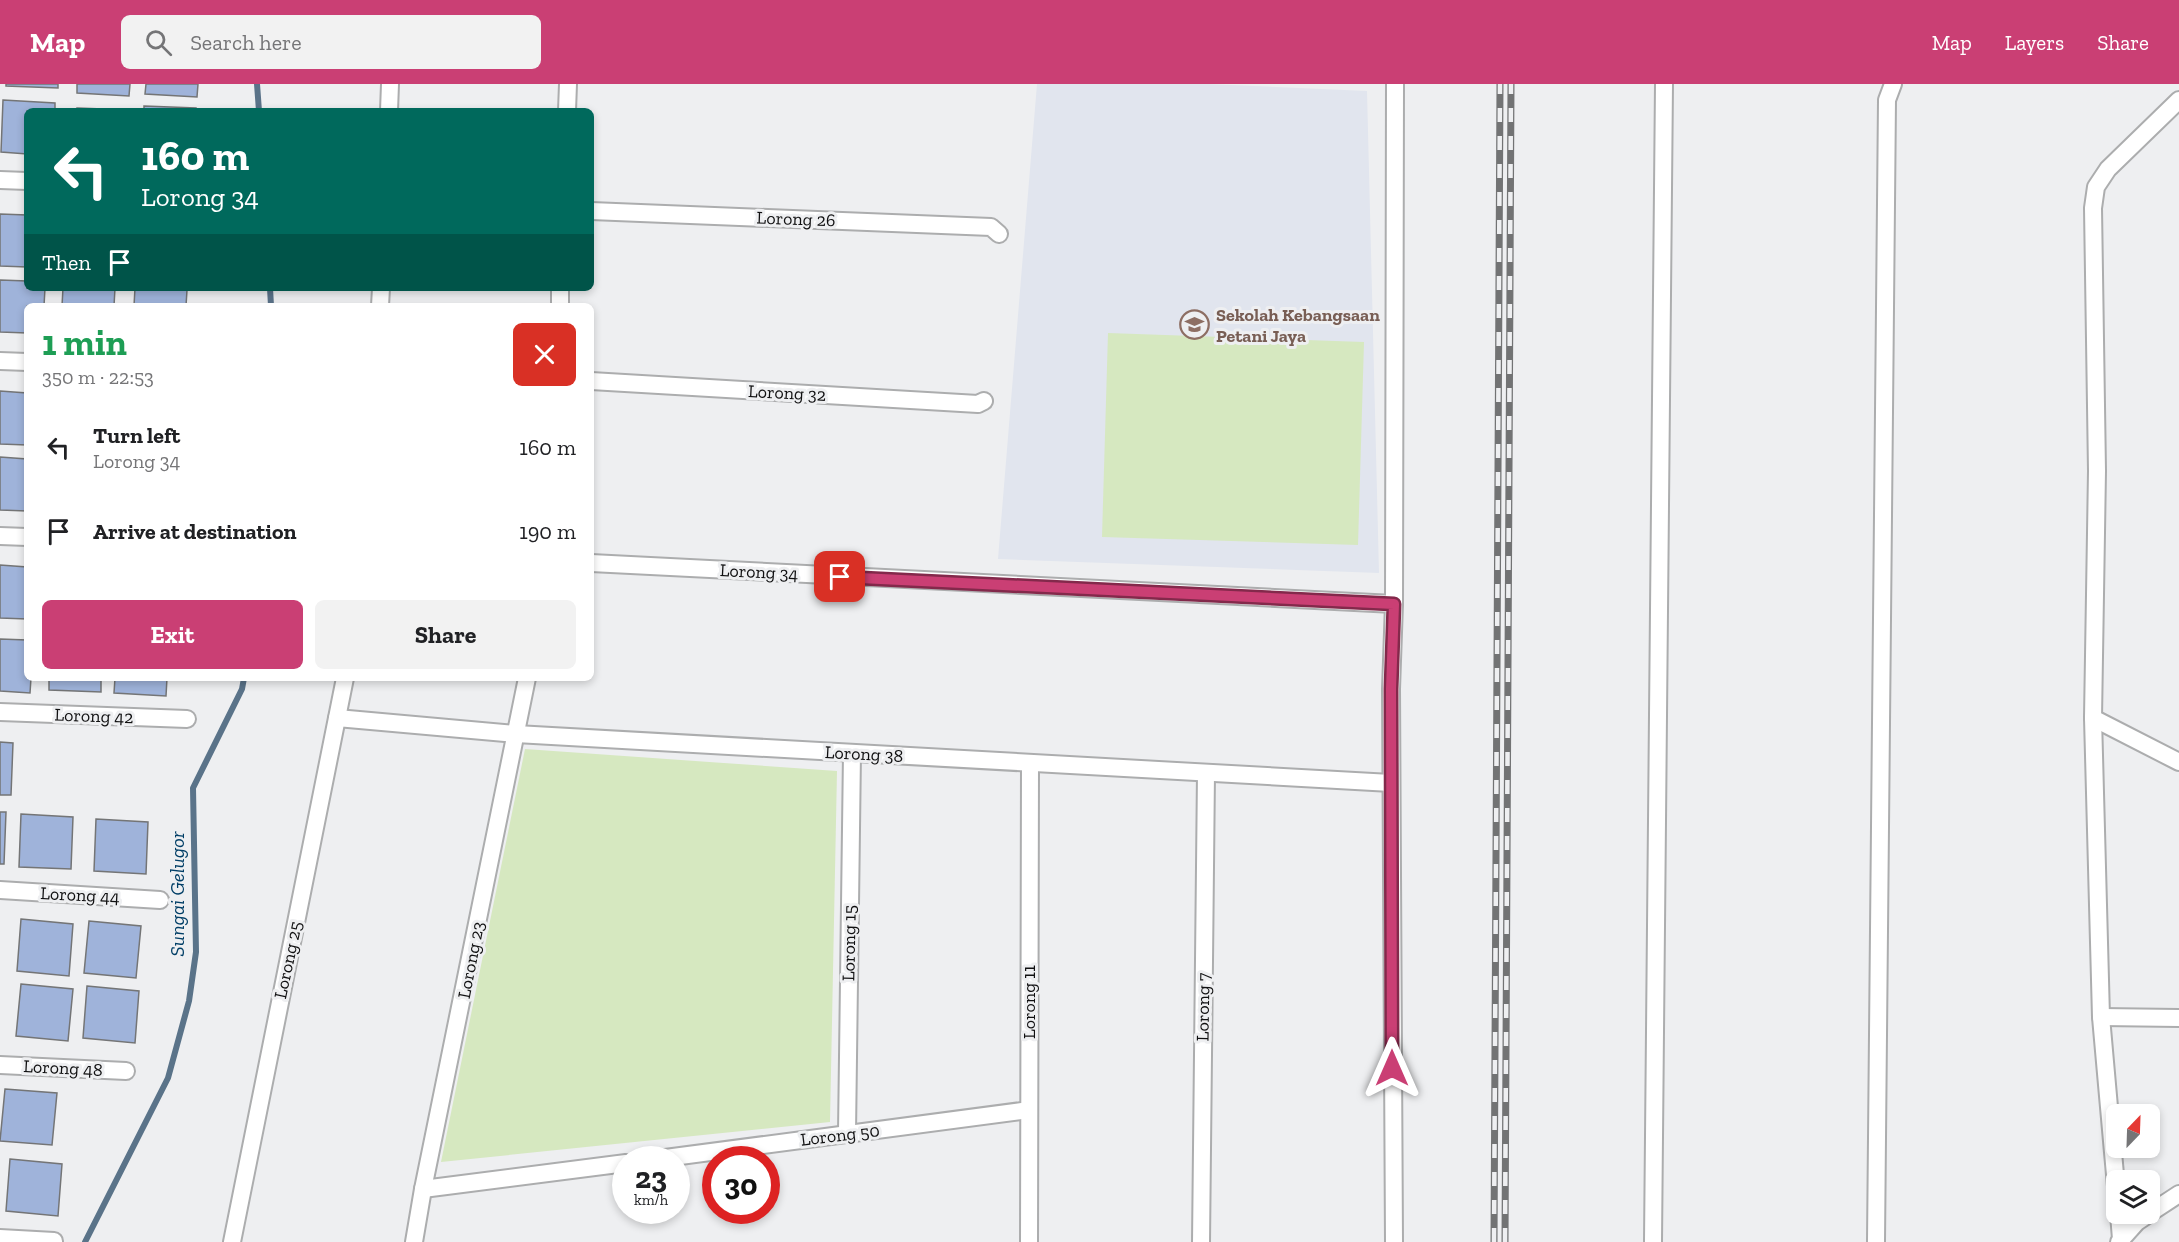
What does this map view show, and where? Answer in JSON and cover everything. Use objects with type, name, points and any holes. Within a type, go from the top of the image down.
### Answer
[{"type":"street","points":[[389,108],[390,84]]},
{"type":"street","points":[[567,108],[568,84]]},
{"type":"street","points":[[1394,1242],[1391,689],[1394,604],[1395,84]]},
{"type":"street","points":[[1653,1242],[1664,84]]},
{"type":"street","points":[[1876,1242],[1887,100],[1893,84]]},
{"type":"street","points":[[2115,1170],[2101,1017],[2093,718],[2097,471],[2093,208],[2096,187],[2108,169],[2179,99]]},
{"type":"street","points":[[0,180],[24,181]]},
{"type":"street","name":"Lorong 26","points":[[594,211],[991,227],[999,234]]},
{"type":"street","points":[[0,360],[24,362]]},
{"type":"street","name":"Lorong 32","points":[[594,381],[978,404],[984,401]]},
{"type":"street","points":[[0,536],[24,537]]},
{"type":"street","name":"Lorong 34","points":[[594,563],[1394,604]]},
{"type":"street","name":"Lorong 25","points":[[232,1242],[344,681]]},
{"type":"street","name":"Lorong 23","points":[[414,1242],[526,681]]},
{"type":"street","name":"Lorong 42","points":[[0,712],[187,719]]},
{"type":"street","name":"Lorong 38","points":[[337,718],[516,734],[1391,783]]},
{"type":"street","points":[[2093,718],[2179,762]]},
{"type":"street","name":"Lorong 15","points":[[847,1133],[852,753]]},
{"type":"street","name":"Lorong 11","points":[[1029,1242],[1030,763]]},
{"type":"street","name":"Lorong 7","points":[[1201,1242],[1206,773]]},
{"type":"street","name":"Lorong 44","points":[[0,890],[160,900]]},
{"type":"street","points":[[2101,1017],[2179,1018]]},
{"type":"street","name":"Lorong 48","points":[[0,1065],[126,1071]]},
{"type":"street","name":"Lorong 50","points":[[690,1155],[1029,1110]]},
{"type":"street","points":[[423,1189],[612,1165]]},
{"type":"street","points":[[2160,1206],[2179,1194]]},
{"type":"street","points":[[2119,1224],[2120,1241]]},
{"type":"street","points":[[2120,1241],[2135,1224]]},
{"type":"street","points":[[0,1238],[54,1241]]},
{"type":"shaded area","name":"Sekolah Kebangsaan Petani Jaya","points":[[1037,84],[1208,84],[1367,91],[1379,573],[998,559]]},
{"type":"green space","points":[[1108,333],[1364,342],[1358,545],[1102,537]]},
{"type":"green space","points":[[525,749],[837,771],[830,1122],[441,1162]]},
{"type":"building","points":[[6,84],[58,84],[58,88],[6,86]]},
{"type":"building","points":[[77,84],[130,84],[129,96],[77,93]]},
{"type":"building","points":[[146,84],[198,84],[197,97],[145,94]]},
{"type":"building","points":[[3,100],[55,103],[55,108],[24,108],[24,154],[1,152]]},
{"type":"building","points":[[144,106],[196,108],[144,108]]},
{"type":"building","points":[[0,214],[24,215],[24,267],[0,266]]},
{"type":"building","points":[[0,280],[24,281],[24,291],[45,291],[44,303],[24,303],[24,333],[0,332]]},
{"type":"building","points":[[63,291],[115,291],[114,303],[62,303]]},
{"type":"building","points":[[135,291],[187,291],[186,303],[134,303]]},
{"type":"building","points":[[0,391],[24,393],[24,445],[0,444]]},
{"type":"building","points":[[0,457],[24,459],[24,511],[0,510]]},
{"type":"building","points":[[0,565],[24,567],[24,619],[0,618]]},
{"type":"building","points":[[0,639],[24,640],[24,681],[31,681],[30,693],[0,691]]},
{"type":"building","points":[[49,681],[101,681],[101,692],[49,690]]},
{"type":"building","points":[[115,681],[167,681],[166,696],[114,693]]},
{"type":"building","points":[[0,742],[13,743],[11,795],[0,795]]},
{"type":"building","points":[[0,812],[6,812],[4,864],[0,864]]},
{"type":"building","points":[[21,814],[73,817],[71,869],[19,867]]},
{"type":"building","points":[[96,819],[148,822],[146,874],[94,871]]},
{"type":"building","points":[[21,919],[73,924],[69,976],[17,971]]},
{"type":"building","points":[[89,921],[141,926],[136,978],[84,973]]},
{"type":"building","points":[[21,984],[73,989],[68,1041],[16,1036]]},
{"type":"building","points":[[87,986],[139,991],[135,1043],[83,1038]]},
{"type":"building","points":[[5,1089],[57,1093],[52,1145],[0,1141]]},
{"type":"building","points":[[10,1159],[62,1164],[58,1216],[6,1211]]},
{"type":"waterway","name":"Sungai Gelugor","points":[[257,84],[259,108]]},
{"type":"waterway","name":"Sungai Gelugor","points":[[270,291],[271,303]]},
{"type":"waterway","name":"Sungai Gelugor","points":[[85,1242],[168,1078],[189,1001],[196,952],[193,788],[242,689],[243,681]]},
{"type":"railway","points":[[1494,1242],[1500,84]]},
{"type":"railway","points":[[1505,1242],[1511,84]]},
{"type":"place","name":"Sekolah Kebangsaan Petani Jaya","points":[[1195,325]]},
{"type":"route","points":[[840,577],[1394,604],[1391,689],[1392,1068]]}]
